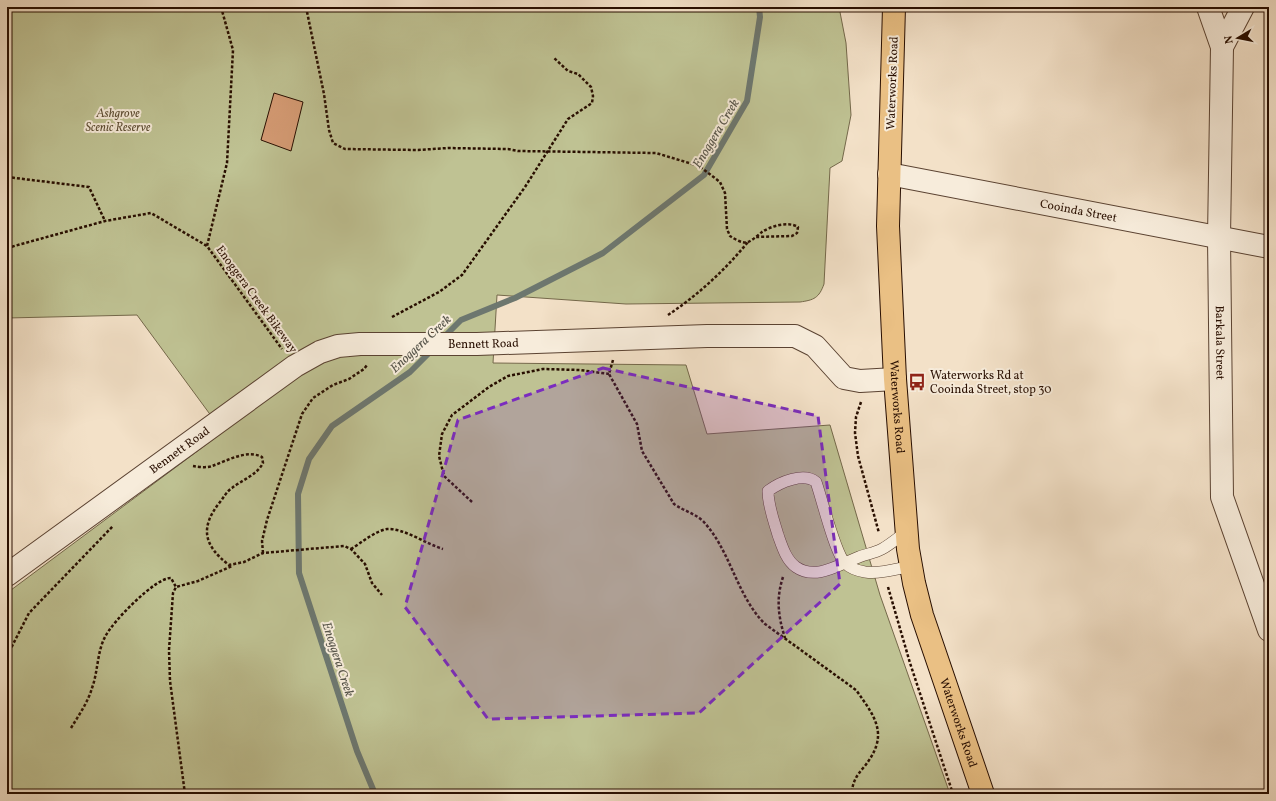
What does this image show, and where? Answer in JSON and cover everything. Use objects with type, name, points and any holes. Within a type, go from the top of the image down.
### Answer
[{"type":"main road","name":"Waterworks Road","points":[[894,7],[888,226],[895,379],[906,531],[911,566],[922,615],[983,794]]},
{"type":"street","name":"Barkala Street","points":[[1208,7],[1222,47],[1219,237],[1222,497],[1263,596],[1269,630]]},
{"type":"street","name":"Barkala Street","points":[[1222,47],[1243,7]]},
{"type":"street","name":"Cooinda Street","points":[[889,174],[1269,247]]},
{"type":"street","name":"Bennett Road","points":[[7,575],[294,366],[320,352],[338,346],[405,343],[477,344],[707,336],[795,336],[815,346],[844,378],[860,382],[895,379]]},
{"type":"lane","points":[[906,531],[881,550],[845,563],[822,572],[812,573],[795,566],[783,549],[769,504],[768,491],[780,484],[803,477],[810,477],[816,482],[838,548],[845,563],[857,570],[867,572],[885,571],[911,566]]},
{"type":"path","name":"Enoggera Creek Bikeway","points":[[222,7],[233,50],[227,155],[207,246],[294,366]]},
{"type":"path","points":[[306,7],[324,94],[329,130],[334,144],[345,149],[418,150],[448,148],[508,148],[518,151],[609,154],[656,153],[701,168],[720,182],[725,193],[727,229],[730,236],[738,241],[748,242]]},
{"type":"path","points":[[392,317],[439,292],[462,275],[525,187],[568,119],[592,103],[593,96],[591,87],[578,74],[568,71],[553,56]]},
{"type":"path","points":[[7,177],[89,187],[105,221]]},
{"type":"path","points":[[7,248],[105,221],[151,213],[207,246]]},
{"type":"path","points":[[667,315],[681,306],[731,263],[748,242],[763,231],[785,224],[793,224],[798,227],[797,233],[792,236],[755,237]]},
{"type":"path","points":[[614,356],[609,374],[637,424],[642,451],[674,504],[682,510],[692,512],[703,522],[719,546],[755,614],[765,624],[856,690],[877,724],[879,737],[875,751],[856,776],[852,786],[852,794]]},
{"type":"path","points":[[263,553],[262,541],[267,520],[302,414],[313,398],[333,385],[349,379],[364,369],[371,359]]},
{"type":"path","points":[[472,502],[444,476],[439,456],[442,434],[452,415],[489,387],[508,376],[544,369],[580,370],[609,374]]},
{"type":"path","points":[[188,466],[212,467],[231,458],[247,455],[262,457],[263,463],[260,468],[230,489],[208,520],[207,536],[210,546],[221,559],[229,565],[234,565]]},
{"type":"path","points":[[7,656],[29,613],[117,522]]},
{"type":"path","points":[[351,549],[386,529],[396,530],[443,550]]},
{"type":"path","points":[[185,794],[170,681],[171,617],[173,593],[176,587],[198,581],[263,553],[344,546],[351,549],[365,564],[372,583],[382,595]]},
{"type":"path","points":[[783,576],[778,598],[778,617],[785,638]]},
{"type":"path","points":[[71,728],[92,688],[104,637],[118,619],[143,595],[165,577],[171,578],[176,587]]},
{"type":"highlighted area","points":[[603,368],[818,416],[840,584],[699,713],[488,719],[405,607],[458,420]]},
{"type":"green space","name":"Ashgrove Scenic Reserve","points":[[7,7],[839,7],[846,43],[851,115],[842,161],[830,168],[824,284],[818,295],[815,298],[800,302],[626,304],[497,295],[493,363],[686,365],[707,434],[830,425],[880,595],[950,794],[7,794],[7,593],[223,432],[137,315],[7,318]]},
{"type":"building","points":[[274,93],[303,102],[291,151],[261,140]]},
{"type":"waterway","name":"Enoggera Creek","points":[[443,338],[461,320],[515,298],[603,253],[704,175],[747,101],[760,17],[759,7]]},
{"type":"waterway","name":"Enoggera Creek","points":[[375,794],[357,751],[299,573],[298,494],[309,459],[332,426],[410,372],[433,349]]},
{"type":"place","name":"Waterworks Rd at Cooinda Street, stop 30","points":[[917,382]]}]
